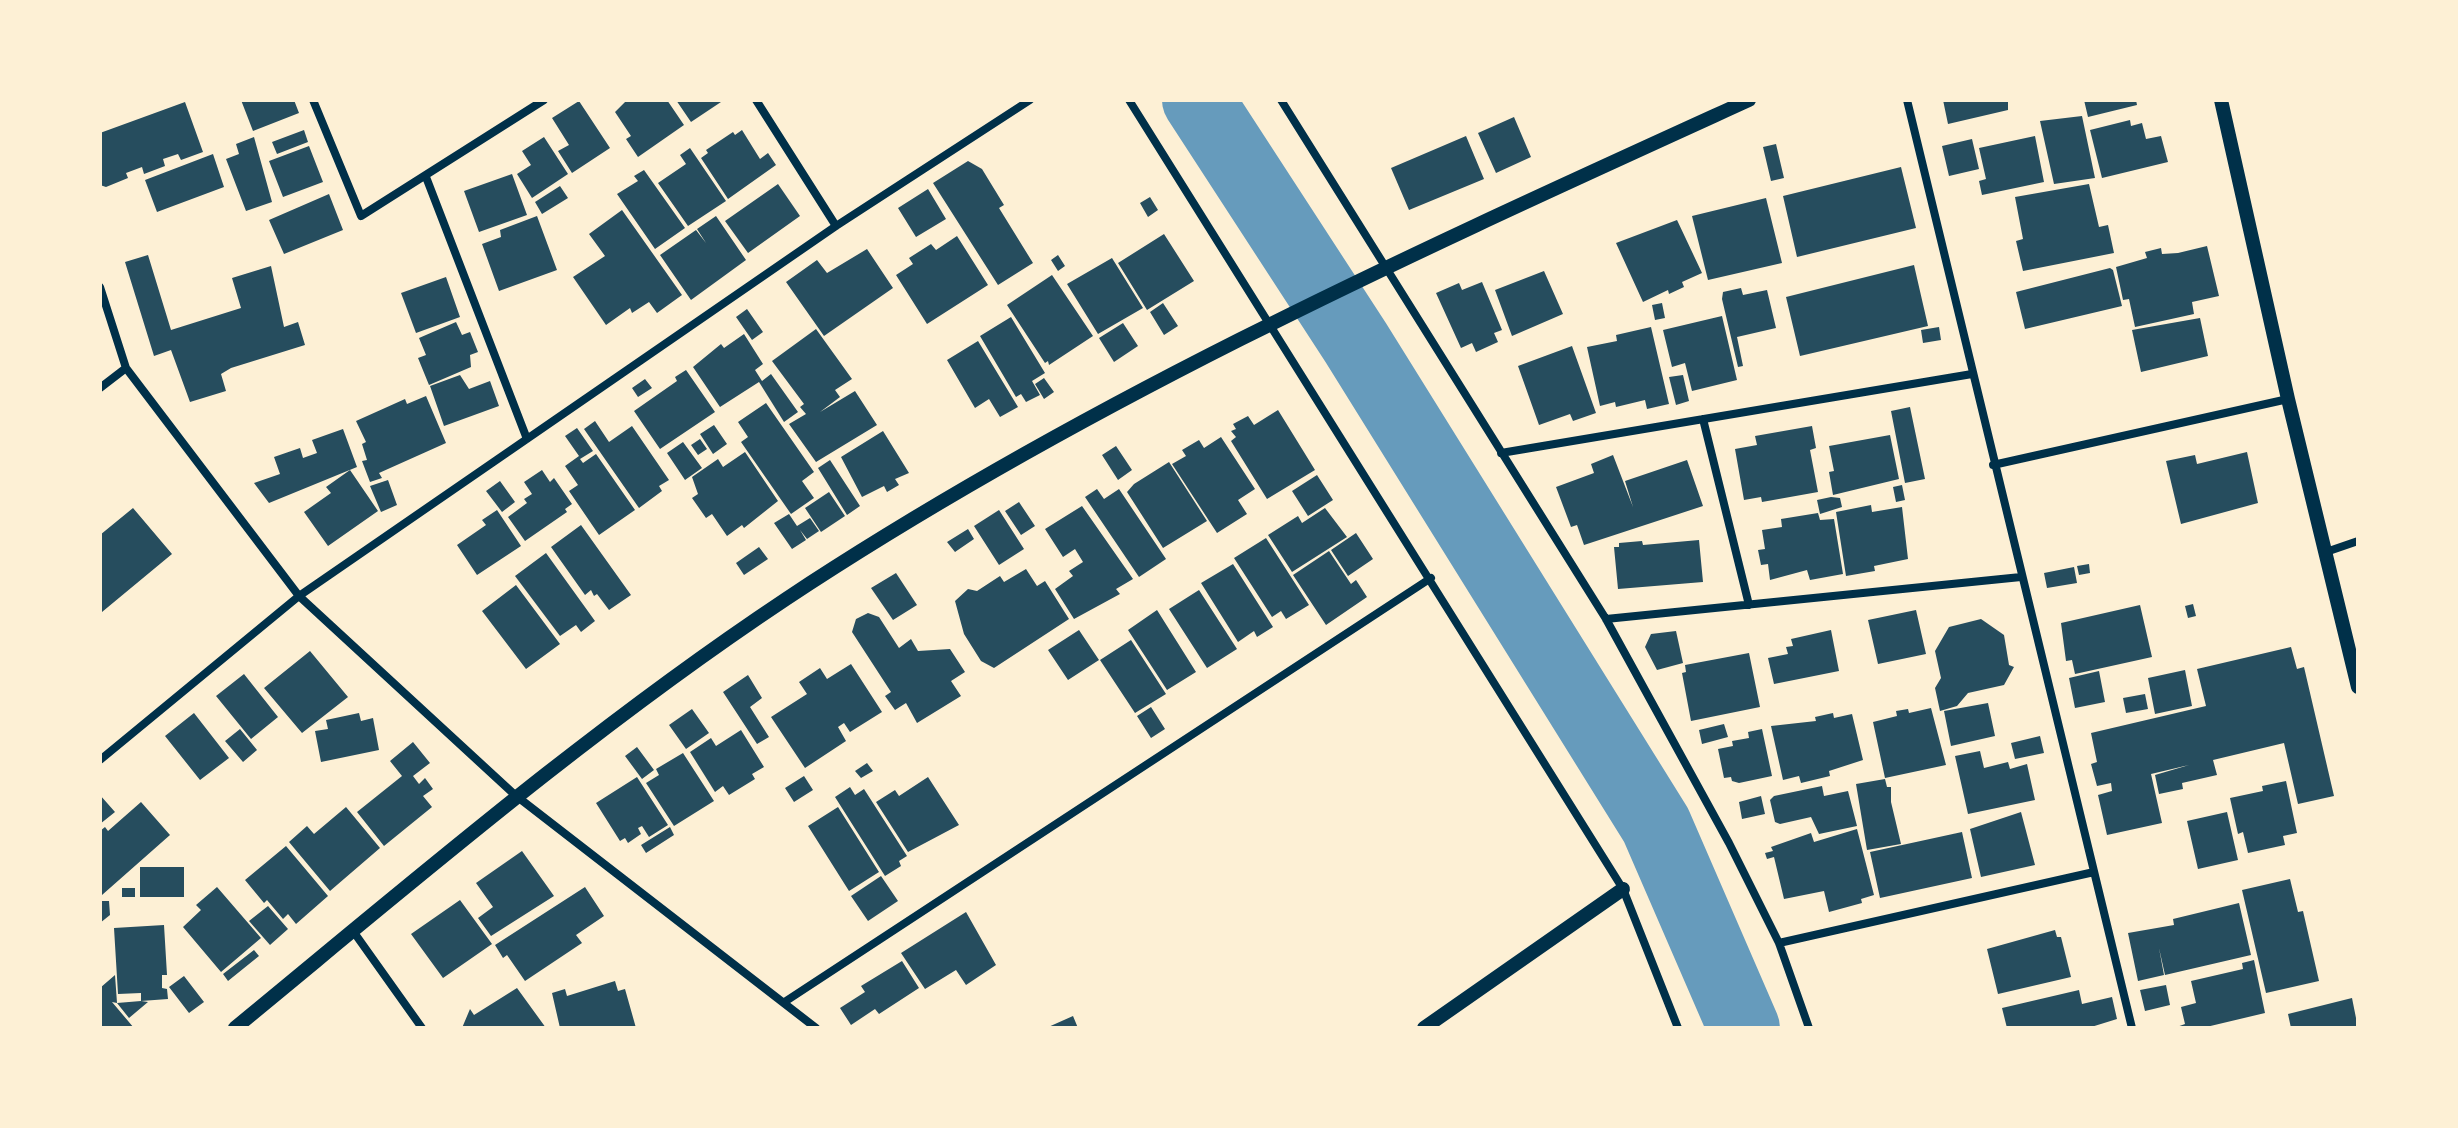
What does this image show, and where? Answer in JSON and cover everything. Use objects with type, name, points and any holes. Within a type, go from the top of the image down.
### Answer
[{"type":"street","points":[[313,100],[361,216],[544,100]]},
{"type":"street","points":[[756,100],[836,226]]},
{"type":"street","points":[[100,760],[299,596],[836,226],[1030,100]]},
{"type":"street","points":[[1129,100],[1623,889],[1678,1028]]},
{"type":"street","points":[[1281,100],[1606,619],[1729,843],[1779,943],[1809,1028]]},
{"type":"street","points":[[235,1028],[515,795],[784,600],[948,497],[1384,266],[1749,100]]},
{"type":"street","points":[[1907,100],[1993,465],[2132,1028]]},
{"type":"street","points":[[2221,100],[2288,399],[2358,687]]},
{"type":"street","points":[[426,177],[527,439]]},
{"type":"street","points":[[100,287],[126,368],[299,596],[515,795],[786,1001],[816,1028]]},
{"type":"street","points":[[100,388],[126,368]]},
{"type":"street","points":[[1501,453],[1972,374]]},
{"type":"street","points":[[1993,465],[2288,399]]},
{"type":"street","points":[[1703,419],[1749,605]]},
{"type":"street","points":[[2326,552],[2358,541]]},
{"type":"street","points":[[1606,619],[2021,577]]},
{"type":"street","points":[[786,1001],[1431,578]]},
{"type":"street","points":[[1779,943],[2094,872]]},
{"type":"street","points":[[1424,1028],[1623,889]]},
{"type":"street","points":[[353,931],[422,1028]]},
{"type":"building","points":[[241,100],[294,100],[299,113],[253,131]]},
{"type":"building","points":[[627,100],[667,100],[684,125],[638,157],[626,139],[631,136],[615,112]]},
{"type":"building","points":[[676,100],[724,100],[691,122]]},
{"type":"building","points":[[1943,100],[2008,100],[2008,110],[1948,124]]},
{"type":"building","points":[[2084,100],[2136,100],[2137,105],[2088,117]]},
{"type":"building","points":[[579,101],[610,148],[572,173],[558,151],[569,145],[552,118]]},
{"type":"building","points":[[185,102],[203,152],[181,160],[178,154],[163,159],[165,166],[144,174],[142,167],[126,173],[128,178],[106,187],[100,185],[100,133]]},
{"type":"building","points":[[2082,116],[2095,178],[2054,184],[2040,121]]},
{"type":"building","points":[[1514,117],[1531,157],[1496,173],[1478,133]]},
{"type":"building","points":[[2130,120],[2131,126],[2142,123],[2146,139],[2161,136],[2168,162],[2102,178],[2090,130]]},
{"type":"building","points":[[304,130],[308,142],[277,154],[272,142]]},
{"type":"building","points":[[742,130],[760,159],[768,153],[776,165],[728,199],[701,158],[708,153],[706,150],[733,132],[735,135]]},
{"type":"building","points":[[1466,136],[1484,179],[1409,210],[1391,168]]},
{"type":"building","points":[[2035,136],[2044,182],[1982,195],[1979,181],[1986,179],[1979,148]]},
{"type":"building","points":[[254,137],[272,202],[246,211],[226,159],[239,154],[236,144]]},
{"type":"building","points":[[544,137],[568,174],[532,198],[517,174],[531,165],[522,151]]},
{"type":"building","points":[[1972,139],[1979,169],[1949,176],[1942,146]]},
{"type":"building","points":[[1776,144],[1784,178],[1771,181],[1763,147]]},
{"type":"building","points":[[309,146],[323,182],[283,197],[269,161]]},
{"type":"building","points":[[690,148],[726,201],[688,226],[658,183],[686,164],[680,155]]},
{"type":"building","points":[[213,154],[224,187],[157,212],[145,180]]},
{"type":"building","points":[[968,161],[982,169],[1004,205],[999,208],[1033,263],[998,285],[933,183]]},
{"type":"building","points":[[1901,167],[1916,228],[1797,257],[1783,196]]},
{"type":"building","points":[[644,170],[685,228],[655,249],[617,194],[638,181],[634,176]]},
{"type":"building","points":[[512,174],[527,215],[479,232],[464,191]]},
{"type":"building","points":[[778,184],[800,216],[748,253],[725,221]]},
{"type":"building","points":[[2089,184],[2099,227],[2108,225],[2114,253],[2023,271],[2016,241],[2023,239],[2015,197]]},
{"type":"building","points":[[560,186],[568,198],[542,214],[535,202]]},
{"type":"building","points":[[928,189],[946,219],[916,237],[898,208]]},
{"type":"building","points":[[329,194],[343,230],[284,254],[269,220]]},
{"type":"building","points":[[1150,197],[1158,210],[1148,217],[1140,203]]},
{"type":"building","points":[[1766,198],[1782,263],[1708,280],[1692,216]]},
{"type":"building","points":[[622,210],[682,295],[657,313],[649,302],[632,313],[630,308],[606,325],[573,277],[605,256],[589,234]]},
{"type":"building","points":[[537,216],[557,270],[499,291],[482,244],[501,237],[500,230]]},
{"type":"building","points":[[716,216],[746,260],[691,300],[660,255],[696,230],[706,243],[697,229]]},
{"type":"building","points":[[1677,220],[1702,273],[1682,282],[1684,287],[1669,294],[1668,290],[1643,302],[1616,243]]},
{"type":"building","points":[[1164,234],[1194,281],[1147,310],[1118,263]]},
{"type":"building","points":[[957,236],[988,285],[927,324],[896,275],[913,264],[909,258],[931,244],[936,250]]},
{"type":"building","points":[[2207,246],[2219,296],[2192,302],[2194,314],[2135,327],[2129,299],[2123,300],[2116,267],[2147,258],[2145,252],[2161,248],[2162,254]]},
{"type":"building","points":[[867,249],[893,288],[824,336],[786,282],[817,260],[827,273]]},
{"type":"building","points":[[148,255],[171,330],[241,308],[232,278],[271,266],[284,327],[298,322],[305,345],[231,368],[221,374],[226,391],[190,402],[171,350],[154,356],[125,262]]},
{"type":"building","points":[[1058,255],[1065,266],[1058,271],[1051,260]]},
{"type":"building","points":[[1112,258],[1143,308],[1098,334],[1067,284]]},
{"type":"building","points":[[1914,265],[1928,326],[1800,356],[1786,297]]},
{"type":"building","points":[[2110,268],[2122,306],[2025,329],[2016,292]]},
{"type":"building","points":[[1544,271],[1563,314],[1512,336],[1495,290]]},
{"type":"building","points":[[1052,275],[1093,336],[1049,365],[1007,305]]},
{"type":"building","points":[[446,277],[460,317],[416,333],[401,293]]},
{"type":"building","points":[[1482,282],[1502,330],[1494,333],[1498,342],[1476,352],[1472,343],[1461,348],[1436,293],[1459,283],[1462,290]]},
{"type":"building","points":[[1741,288],[1743,295],[1767,290],[1776,328],[1737,337],[1743,366],[1738,367],[1722,299],[1723,292]]},
{"type":"building","points":[[1163,303],[1178,326],[1164,335],[1150,312]]},
{"type":"building","points":[[1662,303],[1665,318],[1655,320],[1652,305]]},
{"type":"building","points":[[747,309],[763,332],[752,340],[736,317]]},
{"type":"building","points":[[1722,316],[1737,380],[1692,391],[1685,363],[1672,367],[1663,330]]},
{"type":"building","points":[[1011,317],[1045,373],[1032,381],[1040,395],[1026,402],[1021,394],[1016,397],[980,336]]},
{"type":"building","points":[[2200,318],[2208,356],[2141,372],[2132,330]]},
{"type":"building","points":[[456,322],[462,335],[470,332],[478,352],[470,355],[471,367],[429,385],[418,358],[426,355],[419,338]]},
{"type":"building","points":[[1123,323],[1138,346],[1114,362],[1099,338]]},
{"type":"building","points":[[1651,327],[1669,404],[1647,409],[1645,400],[1616,407],[1615,402],[1600,406],[1587,347],[1617,341],[1616,335]]},
{"type":"building","points":[[1939,327],[1941,340],[1923,343],[1921,330]]},
{"type":"building","points":[[816,329],[852,379],[835,390],[840,397],[820,412],[855,391],[877,425],[816,462],[789,424],[806,414],[800,407],[804,404],[772,361]]},
{"type":"building","points":[[744,334],[763,364],[755,370],[762,381],[771,374],[798,412],[784,422],[759,382],[720,407],[693,367],[721,344],[724,348]]},
{"type":"building","points":[[978,341],[1018,407],[1000,417],[989,399],[975,408],[947,360]]},
{"type":"building","points":[[1572,346],[1596,413],[1573,421],[1570,414],[1539,425],[1518,366]]},
{"type":"building","points":[[686,370],[715,412],[660,449],[634,411],[677,381],[675,377]]},
{"type":"building","points":[[460,375],[469,389],[490,381],[499,406],[444,426],[430,386]]},
{"type":"building","points":[[1683,375],[1689,401],[1676,405],[1669,377]]},
{"type":"building","points":[[1044,378],[1054,392],[1044,399],[1035,384]]},
{"type":"building","points":[[645,379],[652,388],[638,397],[632,388]]},
{"type":"building","points":[[426,396],[446,443],[379,473],[382,478],[370,482],[362,461],[367,460],[362,444],[366,442],[356,421],[405,399],[407,404]]},
{"type":"building","points":[[766,403],[814,472],[802,481],[814,498],[791,514],[741,442],[748,437],[738,422]]},
{"type":"building","points":[[1910,407],[1925,479],[1905,483],[1891,411]]},
{"type":"building","points":[[1278,410],[1315,470],[1267,499],[1231,441],[1236,437],[1231,431],[1236,429],[1233,424],[1248,416],[1254,425]]},
{"type":"building","points":[[595,421],[609,442],[632,426],[669,480],[659,486],[662,491],[639,508],[584,429]]},
{"type":"building","points":[[714,425],[727,444],[713,454],[700,434]]},
{"type":"building","points":[[1812,426],[1816,448],[1810,450],[1818,492],[1762,502],[1761,497],[1744,500],[1735,449],[1757,445],[1755,436]]},
{"type":"building","points":[[577,428],[593,451],[580,459],[583,463],[596,454],[635,510],[599,535],[569,491],[578,485],[565,466],[579,456],[565,436]]},
{"type":"building","points":[[343,429],[357,467],[269,503],[254,483],[280,474],[274,457],[300,448],[303,458],[317,453],[312,440]]},
{"type":"building","points":[[883,431],[909,473],[895,479],[899,485],[887,492],[884,486],[862,497],[841,457]]},
{"type":"building","points":[[1890,435],[1899,479],[1833,495],[1829,472],[1834,471],[1829,446]]},
{"type":"building","points":[[1221,437],[1255,489],[1238,500],[1247,514],[1217,533],[1172,464],[1186,456],[1182,450],[1199,440],[1204,448]]},
{"type":"building","points":[[700,439],[707,449],[698,455],[691,445]]},
{"type":"building","points":[[683,442],[702,468],[685,480],[667,453]]},
{"type":"building","points":[[1116,446],[1132,470],[1118,480],[1102,455]]},
{"type":"building","points":[[745,452],[778,501],[744,528],[742,525],[727,536],[712,514],[706,518],[692,498],[698,494],[692,477],[718,459],[723,467]]},
{"type":"building","points":[[2247,452],[2258,503],[2181,524],[2166,461],[2195,455],[2197,464]]},
{"type":"building","points":[[1613,455],[1633,507],[1625,481],[1687,460],[1703,506],[1584,545],[1577,525],[1571,527],[1556,487],[1594,473],[1591,464]]},
{"type":"building","points":[[830,460],[860,506],[847,515],[818,468]]},
{"type":"building","points":[[1169,462],[1207,521],[1163,548],[1127,492],[1134,484]]},
{"type":"building","points":[[350,470],[378,511],[328,546],[304,512],[331,493],[326,487]]},
{"type":"building","points":[[542,470],[550,482],[554,478],[572,504],[565,509],[567,512],[525,541],[508,517],[527,503],[524,499],[532,494],[524,482]]},
{"type":"building","points":[[1317,475],[1333,500],[1308,516],[1292,491]]},
{"type":"building","points":[[388,480],[397,505],[381,512],[370,486]]},
{"type":"building","points":[[500,481],[515,502],[502,512],[486,491]]},
{"type":"building","points":[[1902,485],[1905,500],[1896,502],[1893,487]]},
{"type":"building","points":[[1097,489],[1104,499],[1119,489],[1166,559],[1139,577],[1085,497]]},
{"type":"building","points":[[829,492],[845,516],[821,532],[805,508]]},
{"type":"building","points":[[1840,498],[1842,507],[1820,514],[1817,500]]},
{"type":"building","points":[[1019,502],[1035,526],[1021,535],[1005,511]]},
{"type":"building","points":[[1871,505],[1872,512],[1902,507],[1908,559],[1874,566],[1875,571],[1846,576],[1836,512]]},
{"type":"building","points":[[1082,506],[1133,579],[1116,589],[1120,594],[1074,619],[1055,589],[1073,576],[1069,571],[1083,562],[1075,549],[1063,557],[1045,529]]},
{"type":"building","points":[[133,508],[172,554],[102,612],[100,535]]},
{"type":"building","points":[[1325,508],[1347,537],[1292,572],[1268,535],[1298,516],[1302,523]]},
{"type":"building","points":[[497,510],[521,546],[477,575],[457,545],[486,525],[482,520]]},
{"type":"building","points":[[999,510],[1024,549],[999,565],[974,526]]},
{"type":"building","points":[[1818,513],[1820,520],[1834,519],[1843,574],[1810,580],[1807,570],[1770,580],[1768,564],[1761,565],[1758,550],[1765,549],[1762,530],[1782,527],[1781,519]]},
{"type":"building","points":[[789,514],[797,526],[810,518],[819,531],[807,539],[800,530],[806,540],[792,549],[774,523]]},
{"type":"building","points":[[581,525],[631,595],[609,610],[591,590],[585,595],[551,547]]},
{"type":"building","points":[[968,529],[974,539],[955,552],[947,542]]},
{"type":"building","points":[[1356,533],[1373,559],[1348,576],[1331,550]]},
{"type":"building","points":[[1266,538],[1309,605],[1286,619],[1281,611],[1272,617],[1234,558]]},
{"type":"building","points":[[1699,540],[1703,582],[1618,589],[1614,547],[1619,547],[1619,543],[1642,541],[1643,545]]},
{"type":"building","points":[[759,547],[768,559],[744,575],[736,563]]},
{"type":"building","points":[[1329,551],[1351,584],[1356,580],[1367,597],[1326,625],[1293,575]]},
{"type":"building","points":[[546,553],[595,621],[581,632],[576,625],[560,636],[515,576]]},
{"type":"building","points":[[1233,564],[1273,627],[1257,637],[1254,631],[1238,642],[1201,583]]},
{"type":"building","points":[[2089,564],[2090,573],[2079,575],[2077,566]]},
{"type":"building","points":[[2074,567],[2077,583],[2047,588],[2044,573]]},
{"type":"building","points":[[1026,569],[1037,586],[1045,581],[1069,619],[994,668],[981,661],[964,634],[955,601],[968,589],[977,591],[1000,576],[1004,582]]},
{"type":"building","points":[[896,573],[917,605],[893,620],[871,588]]},
{"type":"building","points":[[516,585],[560,644],[526,669],[482,611]]},
{"type":"building","points":[[1199,590],[1237,649],[1207,668],[1169,609]]},
{"type":"building","points":[[2193,604],[2196,616],[2188,618],[2185,606]]},
{"type":"building","points":[[2140,605],[2152,657],[2075,674],[2072,660],[2066,661],[2061,623]]},
{"type":"building","points":[[1157,610],[1196,672],[1167,690],[1128,630]]},
{"type":"building","points":[[1916,610],[1926,654],[1878,664],[1868,620]]},
{"type":"building","points":[[868,613],[879,617],[899,648],[911,639],[918,651],[950,649],[965,672],[951,681],[961,696],[917,723],[906,703],[895,710],[885,696],[891,692],[852,632],[856,619]]},
{"type":"building","points":[[1981,619],[2004,635],[2009,665],[2014,667],[2004,685],[1968,693],[1957,706],[1940,711],[1935,688],[1941,678],[1935,651],[1949,627]]},
{"type":"building","points":[[1079,630],[1099,660],[1068,680],[1048,650]]},
{"type":"building","points":[[1831,630],[1839,671],[1774,684],[1768,658],[1788,654],[1786,647],[1793,646],[1791,639]]},
{"type":"building","points":[[1676,631],[1683,663],[1657,670],[1645,647],[1651,634]]},
{"type":"building","points":[[1131,640],[1166,694],[1135,713],[1100,660]]},
{"type":"building","points":[[2291,647],[2297,669],[2304,667],[2334,796],[2298,804],[2284,743],[2213,760],[2217,775],[2182,783],[2183,789],[2159,794],[2155,775],[2189,765],[2151,774],[2162,823],[2107,835],[2098,795],[2112,791],[2111,783],[2097,786],[2091,764],[2097,762],[2091,733],[2206,706],[2197,669]]},
{"type":"building","points":[[310,651],[348,697],[302,733],[264,688]]},
{"type":"building","points":[[1749,653],[1760,707],[1691,721],[1682,673],[1686,672],[1685,665]]},
{"type":"building","points":[[851,664],[882,712],[850,732],[844,723],[838,727],[846,741],[805,768],[771,717],[807,694],[799,682],[820,668],[827,679]]},
{"type":"building","points":[[2185,670],[2192,706],[2155,714],[2148,678]]},
{"type":"building","points":[[2099,671],[2105,702],[2075,708],[2069,678]]},
{"type":"building","points":[[244,674],[278,717],[251,739],[216,696]]},
{"type":"building","points":[[748,675],[762,698],[750,707],[769,737],[757,744],[723,692]]},
{"type":"building","points":[[2145,694],[2148,709],[2126,713],[2123,698]]},
{"type":"building","points":[[1988,703],[1995,736],[1951,746],[1944,711]]},
{"type":"building","points":[[1151,707],[1165,729],[1151,738],[1137,716]]},
{"type":"building","points":[[1931,708],[1946,765],[1885,778],[1873,722],[1897,716],[1896,711],[1908,709],[1909,713]]},
{"type":"building","points":[[692,709],[709,733],[686,749],[669,725]]},
{"type":"building","points":[[194,713],[229,758],[200,780],[165,736]]},
{"type":"building","points":[[359,713],[361,721],[373,718],[379,750],[321,762],[315,731],[328,729],[326,720]]},
{"type":"building","points":[[1833,713],[1834,718],[1852,714],[1863,760],[1829,771],[1830,776],[1801,783],[1799,776],[1783,780],[1771,726],[1816,721],[1815,717]]},
{"type":"building","points":[[1724,724],[1728,737],[1702,744],[1699,730]]},
{"type":"building","points":[[240,729],[257,750],[243,762],[225,741]]},
{"type":"building","points":[[1762,729],[1772,776],[1739,783],[1732,781],[1731,777],[1724,778],[1718,749],[1733,746],[1732,741],[1749,738],[1748,732]]},
{"type":"building","points":[[741,730],[764,767],[752,774],[755,779],[729,795],[723,786],[715,792],[690,752],[711,738],[716,746]]},
{"type":"building","points":[[2040,736],[2044,753],[2015,759],[2011,743]]},
{"type":"building","points":[[413,742],[430,763],[413,776],[419,784],[425,778],[433,789],[423,796],[432,807],[384,846],[357,812],[402,776],[390,761]]},
{"type":"building","points":[[637,747],[654,770],[642,779],[625,756]]},
{"type":"building","points":[[1980,751],[1984,768],[2008,762],[2010,769],[2027,764],[2035,800],[1968,814],[1955,756]]},
{"type":"building","points":[[683,753],[714,801],[674,826],[646,783],[659,775],[656,769]]},
{"type":"building","points":[[867,763],[873,771],[861,778],[855,771]]},
{"type":"building","points":[[804,776],[813,790],[794,802],[785,788]]},
{"type":"building","points":[[637,777],[668,825],[649,837],[642,826],[638,828],[641,834],[628,843],[625,838],[620,841],[596,803]]},
{"type":"building","points":[[928,777],[959,825],[908,852],[876,802],[895,790],[899,796]]},
{"type":"building","points":[[1885,779],[1887,787],[1891,787],[1891,802],[1901,844],[1867,850],[1856,784]]},
{"type":"building","points":[[2286,781],[2297,833],[2283,836],[2285,845],[2248,853],[2243,832],[2238,834],[2230,798],[2263,791],[2262,786]]},
{"type":"building","points":[[1822,786],[1824,796],[1848,791],[1857,826],[1819,834],[1811,817],[1780,824],[1775,822],[1770,800],[1774,796]]},
{"type":"building","points":[[850,787],[855,795],[864,789],[907,856],[899,861],[901,866],[885,876],[835,797]]},
{"type":"building","points":[[100,795],[115,812],[100,824]]},
{"type":"building","points":[[1761,796],[1765,814],[1742,819],[1739,802]]},
{"type":"building","points":[[141,802],[170,835],[102,895],[100,831],[105,827],[108,831]]},
{"type":"building","points":[[346,807],[380,848],[330,891],[289,842],[307,826],[314,834]]},
{"type":"building","points":[[838,807],[879,872],[849,891],[808,826]]},
{"type":"building","points":[[2021,812],[2035,865],[1981,877],[1970,829]]},
{"type":"building","points":[[2227,812],[2238,860],[2198,869],[2187,821]]},
{"type":"building","points":[[670,827],[674,835],[646,853],[641,845]]},
{"type":"building","points":[[1857,829],[1874,895],[1861,899],[1862,903],[1829,912],[1824,891],[1784,899],[1774,857],[1767,859],[1765,853],[1773,851],[1771,847],[1811,833],[1814,842]]},
{"type":"building","points":[[1962,832],[1972,878],[1880,898],[1870,852]]},
{"type":"building","points":[[286,846],[328,896],[296,924],[288,914],[283,919],[267,900],[264,903],[245,880]]},
{"type":"building","points":[[522,851],[554,896],[491,936],[478,918],[493,907],[476,883]]},
{"type":"building","points":[[140,867],[184,867],[184,897],[140,897]]},
{"type":"building","points":[[881,876],[898,901],[868,921],[851,896]]},
{"type":"building","points":[[2290,879],[2298,912],[2303,911],[2319,981],[2266,993],[2242,890]]},
{"type":"building","points":[[217,887],[261,938],[221,972],[183,927],[201,910],[196,905]]},
{"type":"building","points":[[585,887],[604,916],[576,935],[582,943],[525,981],[507,955],[503,958],[495,945]]},
{"type":"building","points":[[122,888],[135,888],[135,897],[122,897]]},
{"type":"building","points":[[460,900],[492,944],[443,978],[411,934]]},
{"type":"building","points":[[100,901],[109,901],[110,915],[100,923]]},
{"type":"building","points":[[2239,903],[2251,955],[2165,975],[2159,948],[2164,975],[2138,981],[2128,933],[2174,925],[2173,919]]},
{"type":"building","points":[[268,906],[288,929],[270,945],[249,921]]},
{"type":"building","points":[[966,912],[996,965],[966,985],[956,970],[925,989],[901,953]]},
{"type":"building","points":[[164,925],[167,975],[162,975],[162,988],[167,989],[168,999],[141,1001],[141,993],[118,994],[114,928]]},
{"type":"building","points":[[2055,930],[2057,937],[2061,937],[2071,977],[1998,994],[1987,949]]},
{"type":"building","points":[[254,950],[259,956],[228,981],[223,974]]},
{"type":"building","points":[[2254,960],[2265,1013],[2202,1028],[2174,1028],[2185,1024],[2181,1007],[2196,1003],[2191,981],[2243,969],[2242,963]]},
{"type":"building","points":[[902,961],[919,988],[879,1014],[875,1009],[851,1025],[840,1008],[865,992],[861,986]]},
{"type":"building","points":[[115,975],[117,1003],[112,1002],[134,1028],[100,1028],[100,988]]},
{"type":"building","points":[[184,976],[204,1002],[189,1013],[169,987]]},
{"type":"building","points":[[615,981],[618,991],[625,989],[636,1028],[560,1028],[552,993],[565,989],[567,996]]},
{"type":"building","points":[[2166,985],[2170,1005],[2145,1011],[2140,990]]},
{"type":"building","points":[[517,988],[546,1028],[462,1028],[470,1009],[474,1015]]},
{"type":"building","points":[[2079,990],[2082,1004],[2112,997],[2117,1019],[2088,1028],[2007,1028],[2002,1008]]},
{"type":"building","points":[[2352,998],[2358,1028],[2291,1028],[2288,1014]]},
{"type":"building","points":[[141,1001],[148,1002],[129,1018],[117,1003]]},
{"type":"building","points":[[1073,1016],[1078,1028],[1046,1028]]},
{"type":"waterway","points":[[1198,100],[1356,343],[1656,825],[1744,1028]]}]
